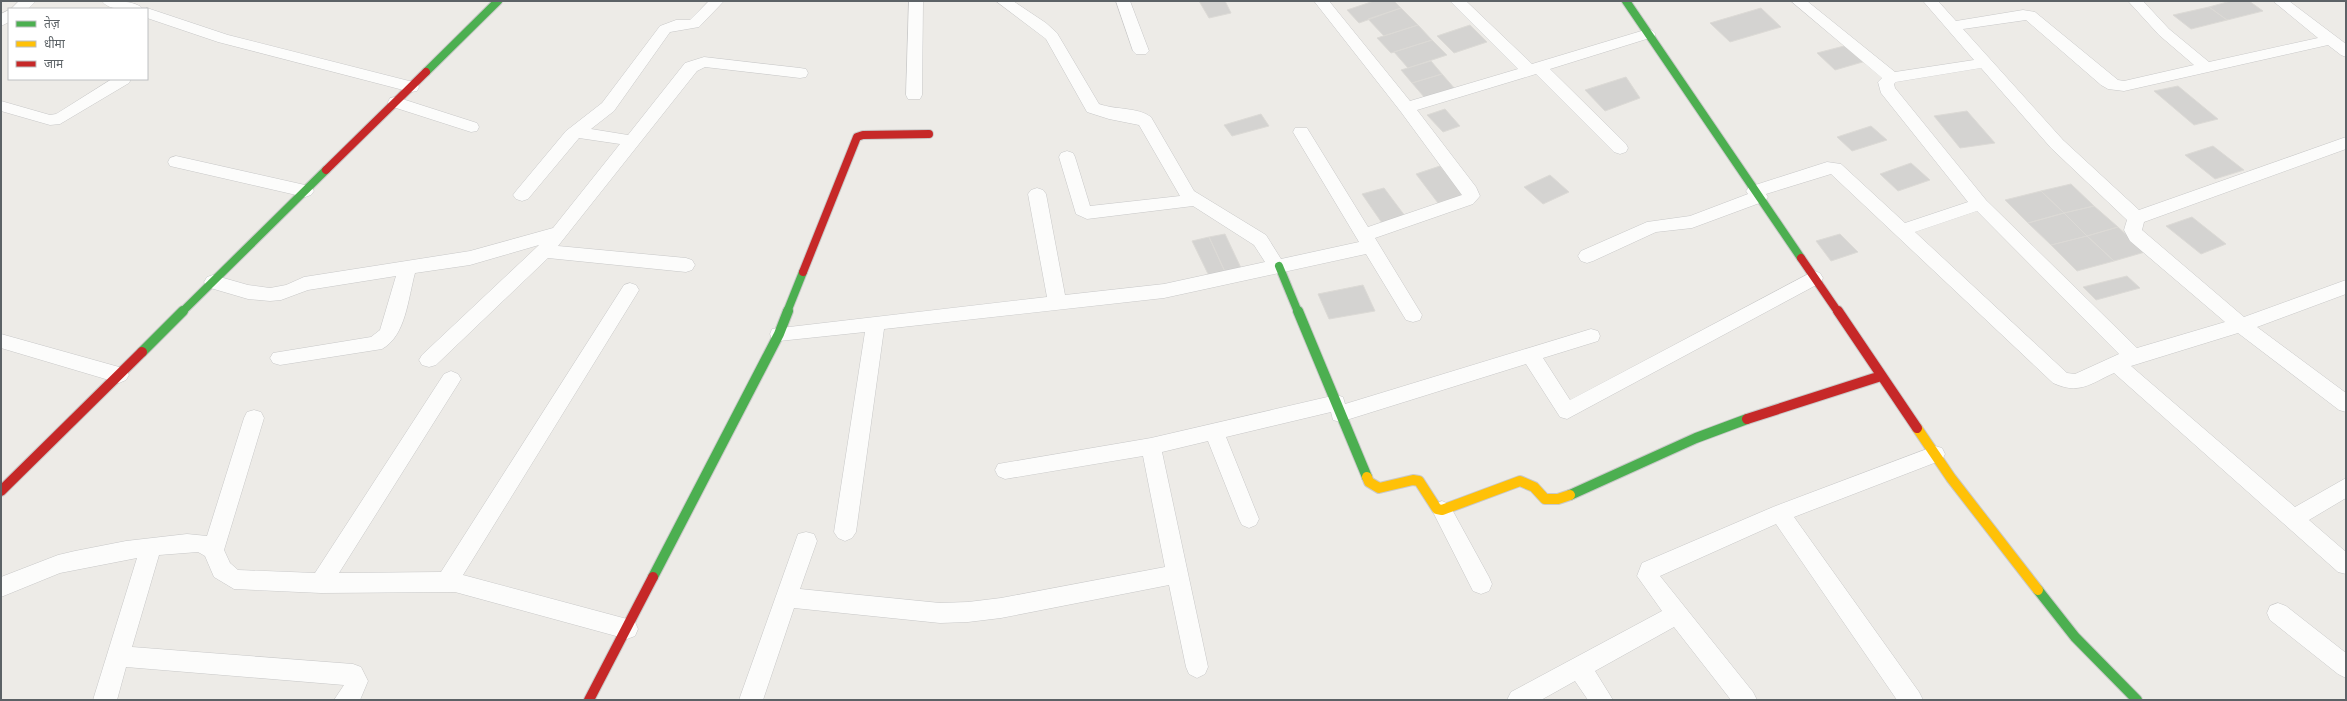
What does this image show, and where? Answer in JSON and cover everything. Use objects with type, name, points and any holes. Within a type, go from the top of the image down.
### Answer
[{"type":"street","points":[[19,8],[29,1]]},
{"type":"street","points":[[109,1],[133,8]]},
{"type":"street","points":[[1,491],[498,1]]},
{"type":"street","points":[[522,195],[576,132],[608,107],[665,29],[676,25],[694,24],[717,1]]},
{"type":"street","points":[[914,95],[916,1]]},
{"type":"street","points":[[1003,1],[1041,26],[1052,36],[1093,108],[1109,114],[1141,118],[1145,121],[1184,190],[1193,200],[1260,240],[1277,266],[1369,482],[1373,486],[1379,488],[1413,480],[1418,481],[1434,506],[1442,510],[1481,584]]},
{"type":"street","points":[[1124,1],[1141,51]]},
{"type":"street","points":[[779,334],[1164,291],[1277,266],[1367,240],[1467,200],[1471,196],[1470,191],[1407,108],[1321,1]]},
{"type":"street","points":[[1457,1],[1535,69],[1620,148]]},
{"type":"street","points":[[1626,1],[1935,454],[2076,637],[2137,700]]},
{"type":"street","points":[[1798,1],[1892,78]]},
{"type":"street","points":[[1930,1],[2057,144],[2136,218]]},
{"type":"street","points":[[2135,1],[2164,32],[2207,68]]},
{"type":"street","points":[[2280,1],[2346,52]]},
{"type":"street","points":[[148,13],[223,40],[410,87]]},
{"type":"street","points":[[1951,26],[2023,15],[2030,16],[2114,85],[2124,86],[2330,40]]},
{"type":"street","points":[[1407,108],[1648,34]]},
{"type":"street","points":[[429,360],[546,249],[634,141],[691,67],[698,63],[704,62],[800,73]]},
{"type":"street","points":[[1984,63],[1892,78],[1886,82],[1886,89],[1980,204],[2124,360],[2293,519],[2346,565]]},
{"type":"street","points":[[1,106],[50,120],[60,119],[121,80]]},
{"type":"street","points":[[396,102],[471,127]]},
{"type":"street","points":[[576,132],[634,141]]},
{"type":"street","points":[[1301,132],[1413,315]]},
{"type":"street","points":[[589,700],[779,334],[857,136],[929,134]]},
{"type":"street","points":[[2136,218],[2346,144]]},
{"type":"street","points":[[1067,157],[1082,210],[1087,213],[1193,200]]},
{"type":"street","points":[[176,162],[305,191]]},
{"type":"street","points":[[1587,256],[1653,226],[1692,222],[1757,194],[1827,168],[1835,168],[2060,378],[2069,382],[2077,382],[2124,360],[2241,325],[2346,287]]},
{"type":"street","points":[[1037,194],[1057,303]]},
{"type":"street","points":[[1902,230],[1980,204]]},
{"type":"street","points":[[2136,218],[2133,230],[2136,236],[2241,325],[2346,404]]},
{"type":"street","points":[[213,282],[269,296],[291,292],[304,284],[470,258],[559,233]]},
{"type":"street","points":[[546,249],[550,252],[686,264]]},
{"type":"street","points":[[280,358],[375,344],[384,339],[389,333],[407,268]]},
{"type":"street","points":[[1530,354],[1567,411],[1814,278]]},
{"type":"street","points":[[447,582],[630,290]]},
{"type":"street","points":[[845,532],[876,323]]},
{"type":"street","points":[[1005,470],[1151,446],[1214,431],[1338,408],[1591,336]]},
{"type":"street","points":[[1,341],[119,375]]},
{"type":"street","points":[[1442,510],[1520,481],[1527,482],[1546,500],[1555,501],[1696,438],[1768,412],[1882,376]]},
{"type":"street","points":[[321,584],[451,378]]},
{"type":"street","points":[[213,550],[254,418]]},
{"type":"street","points":[[1214,431],[1249,519]]},
{"type":"street","points":[[1151,446],[1197,667]]},
{"type":"street","points":[[1745,700],[1653,583],[1648,576],[1650,570],[1780,513],[1935,454]]},
{"type":"street","points":[[2293,519],[2346,487]]},
{"type":"street","points":[[1780,513],[1911,700]]},
{"type":"street","points":[[751,700],[806,541]]},
{"type":"street","points":[[1,587],[58,564],[126,550],[201,543],[213,550],[222,570],[234,578],[321,584],[447,582],[498,594],[627,629]]},
{"type":"street","points":[[105,700],[151,548]]},
{"type":"street","points":[[786,597],[940,613],[968,612],[1001,608],[1178,574]]},
{"type":"street","points":[[2278,613],[2346,667]]},
{"type":"street","points":[[1519,700],[1677,614]]},
{"type":"street","points":[[119,656],[353,675],[357,681],[355,689],[346,700]]},
{"type":"street","points":[[1579,668],[1601,700]]},
{"type":"building","points":[[1199,1],[1225,1],[1231,13],[1209,18]]},
{"type":"building","points":[[1374,1],[1394,1],[1401,8],[1359,23],[1347,10]]},
{"type":"building","points":[[2231,1],[2249,1],[2263,11],[2227,20],[2209,7]]},
{"type":"building","points":[[2209,7],[2227,20],[2191,29],[2173,15]]},
{"type":"building","points":[[1401,8],[1418,25],[1384,36],[1368,19]]},
{"type":"building","points":[[1761,8],[1781,27],[1730,42],[1710,23]]},
{"type":"building","points":[[1418,25],[1432,40],[1391,53],[1377,38]]},
{"type":"building","points":[[1470,25],[1487,42],[1454,53],[1437,36]]},
{"type":"building","points":[[1432,40],[1447,55],[1408,68],[1394,52]]},
{"type":"building","points":[[1848,45],[1866,61],[1835,70],[1817,53]]},
{"type":"building","points":[[1431,61],[1442,74],[1412,83],[1401,70]]},
{"type":"building","points":[[1442,74],[1455,89],[1425,98],[1412,83]]},
{"type":"building","points":[[1626,77],[1640,98],[1605,111],[1585,90]]},
{"type":"building","points":[[2178,86],[2218,119],[2194,125],[2154,91]]},
{"type":"building","points":[[1445,109],[1460,126],[1443,132],[1427,115]]},
{"type":"building","points":[[1967,111],[1995,143],[1960,148],[1934,116]]},
{"type":"building","points":[[1261,114],[1269,126],[1232,136],[1224,125]]},
{"type":"building","points":[[1871,126],[1887,140],[1852,151],[1837,137]]},
{"type":"building","points":[[2213,146],[2244,170],[2215,179],[2185,155]]},
{"type":"building","points":[[1911,163],[1930,180],[1898,191],[1880,174]]},
{"type":"building","points":[[1440,166],[1463,195],[1438,203],[1416,174]]},
{"type":"building","points":[[1550,175],[1569,192],[1543,204],[1524,187]]},
{"type":"building","points":[[2071,184],[2094,206],[2064,213],[2041,191]]},
{"type":"building","points":[[1384,188],[1405,216],[1382,223],[1362,194]]},
{"type":"building","points":[[2041,191],[2064,213],[2028,223],[2005,200]]},
{"type":"building","points":[[2094,206],[2118,227],[2087,236],[2064,213]]},
{"type":"building","points":[[2064,213],[2087,236],[2051,245],[2028,223]]},
{"type":"building","points":[[2192,217],[2226,244],[2201,254],[2166,226]]},
{"type":"building","points":[[2118,227],[2145,252],[2114,261],[2087,236]]},
{"type":"building","points":[[1225,234],[1242,270],[1226,274],[1209,237]]},
{"type":"building","points":[[1840,234],[1858,252],[1831,261],[1816,241]]},
{"type":"building","points":[[2087,236],[2114,261],[2077,271],[2051,245]]},
{"type":"building","points":[[1209,237],[1226,274],[1210,278],[1192,241]]},
{"type":"building","points":[[2127,276],[2140,288],[2096,300],[2083,287]]},
{"type":"building","points":[[1363,285],[1375,311],[1329,319],[1318,294]]},
{"type":"traffic: fast","points":[[426,72],[498,1]]},
{"type":"traffic: fast","points":[[1626,1],[1801,258]]},
{"type":"traffic: fast","points":[[142,352],[326,170]]},
{"type":"traffic: fast","points":[[1279,266],[1367,477]]},
{"type":"traffic: fast","points":[[653,577],[779,334],[803,272]]},
{"type":"traffic: fast","points":[[1570,495],[1696,438],[1747,419]]},
{"type":"traffic: fast","points":[[2038,590],[2075,637],[2137,700]]},
{"type":"traffic: slow","points":[[1917,428],[1951,478],[2038,590]]},
{"type":"traffic: slow","points":[[1367,477],[1369,482],[1379,488],[1413,480],[1419,481],[1437,509],[1442,510],[1520,481],[1528,483],[1534,487],[1545,499],[1558,499],[1570,495]]},
{"type":"traffic: jam","points":[[326,170],[426,72]]},
{"type":"traffic: jam","points":[[803,272],[857,137],[863,135],[929,134]]},
{"type":"traffic: jam","points":[[1801,258],[1917,428]]},
{"type":"traffic: jam","points":[[1,491],[142,352]]},
{"type":"traffic: jam","points":[[1747,419],[1881,376]]},
{"type":"traffic: jam","points":[[589,700],[653,577]]}]
